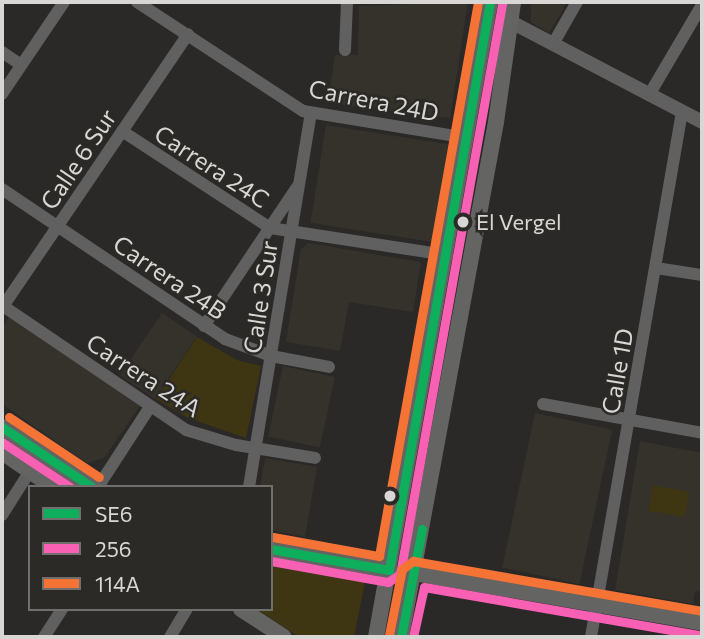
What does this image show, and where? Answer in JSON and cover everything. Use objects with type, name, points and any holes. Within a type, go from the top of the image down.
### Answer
[{"type":"main road","points":[[376,637],[447,255],[490,2]]},
{"type":"main road","points":[[403,633],[513,2]]},
{"type":"main road","points":[[2,427],[89,485]]},
{"type":"main road","points":[[2,452],[50,485]]},
{"type":"main road","points":[[273,549],[389,570]]},
{"type":"main road","points":[[414,573],[702,623]]},
{"type":"main road","points":[[244,611],[284,637]]},
{"type":"street","points":[[2,93],[64,2]]},
{"type":"street","name":"Carrera 24D","points":[[137,2],[312,114],[467,138]]},
{"type":"street","points":[[345,50],[347,2]]},
{"type":"street","points":[[553,44],[577,2]]},
{"type":"street","points":[[649,94],[702,5]]},
{"type":"street","points":[[511,22],[702,122]]},
{"type":"street","name":"Calle 6 Sur","points":[[3,307],[188,34]]},
{"type":"street","points":[[2,52],[21,65]]},
{"type":"street","name":"Calle 1D","points":[[591,637],[631,420],[682,112]]},
{"type":"street","name":"Calle 3 Sur","points":[[249,485],[312,114]]},
{"type":"street","name":"Carrera 24C","points":[[122,131],[270,228],[291,234],[447,255]]},
{"type":"street","points":[[204,326],[300,183]]},
{"type":"street","name":"Carrera 24B","points":[[2,189],[204,326],[271,356],[329,367]]},
{"type":"street","points":[[656,268],[702,275]]},
{"type":"street","name":"Carrera 24A","points":[[3,307],[186,430],[256,448],[315,458]]},
{"type":"street","points":[[543,404],[702,433]]},
{"type":"street","points":[[99,485],[150,407]]},
{"type":"street","points":[[2,514],[30,471]]},
{"type":"street","points":[[44,637],[61,611]]},
{"type":"street","points":[[170,637],[186,611]]},
{"type":"shaded area","points":[[468,2],[450,118],[328,103],[335,55],[358,55],[359,6]]},
{"type":"shaded area","points":[[531,2],[567,2],[549,33],[531,22]]},
{"type":"shaded area","points":[[326,125],[449,145],[434,242],[311,223]]},
{"type":"shaded area","points":[[308,243],[421,262],[413,312],[349,302],[340,351],[286,342],[301,249]]},
{"type":"shaded area","points":[[162,313],[197,336],[155,399],[120,375]]},
{"type":"shaded area","points":[[9,317],[140,406],[104,458],[87,463],[2,404],[2,328]]},
{"type":"shaded area","points":[[197,337],[237,360],[261,366],[246,438],[188,418],[156,399]]},
{"type":"shaded area","points":[[283,366],[335,377],[320,447],[268,436]]},
{"type":"shaded area","points":[[535,413],[612,429],[579,584],[502,568]]},
{"type":"shaded area","points":[[640,441],[702,453],[702,592],[695,591],[693,604],[615,590]]},
{"type":"shaded area","points":[[265,458],[317,467],[305,537],[273,530],[273,485],[260,485]]},
{"type":"shaded area","points":[[653,485],[689,492],[684,518],[648,511]]},
{"type":"shaded area","points":[[273,560],[366,577],[354,637],[299,637],[259,611],[273,611]]},
{"type":"transit line","name":"114A","points":[[273,537],[379,556],[478,2]]},
{"type":"transit line","name":"SE6","points":[[273,549],[389,570],[490,2]]},
{"type":"transit line","name":"256","points":[[273,561],[388,582],[400,574],[502,4]]},
{"type":"transit line","name":"114A","points":[[9,417],[99,477]]},
{"type":"transit line","name":"SE6","points":[[2,427],[89,485]]},
{"type":"transit line","name":"256","points":[[2,442],[67,485]]},
{"type":"transit line","name":"SE6","points":[[401,637],[422,529]]},
{"type":"transit line","name":"114A","points":[[389,635],[402,569],[413,561],[702,611]]},
{"type":"transit line","name":"256","points":[[413,637],[424,587],[700,635]]},
{"type":"place","name":"El Vergel","points":[[463,222]]}]
